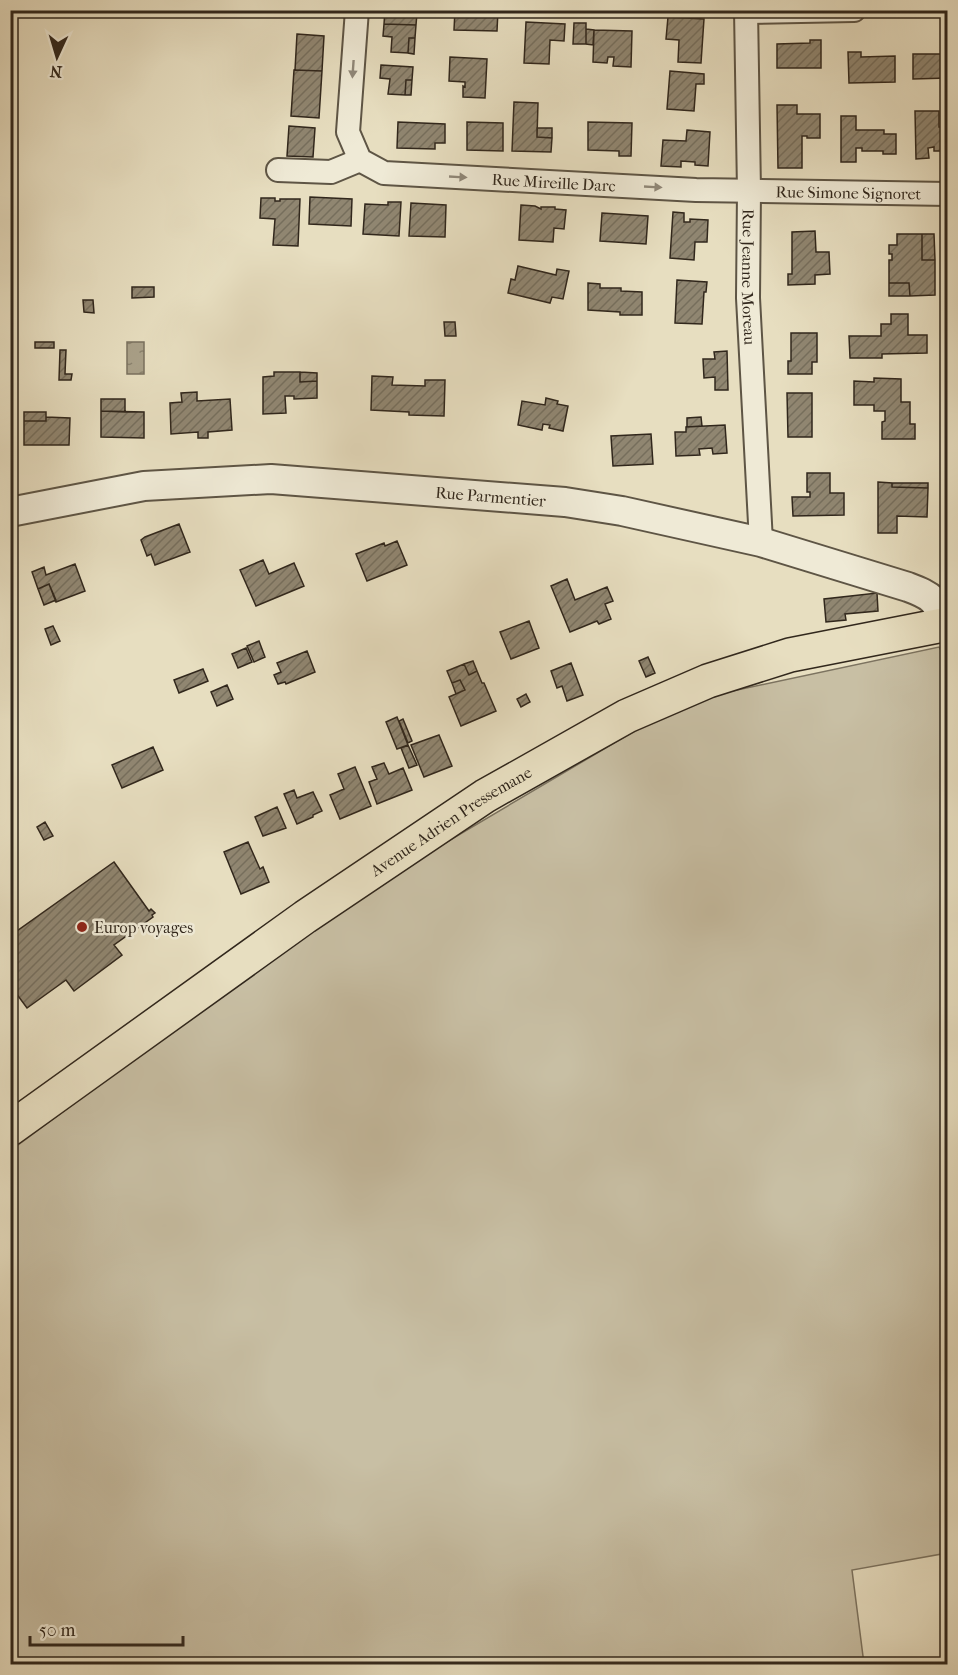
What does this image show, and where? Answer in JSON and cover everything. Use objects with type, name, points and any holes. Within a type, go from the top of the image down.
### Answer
[{"type":"main road","name":"Avenue Adrien Pressemane","points":[[10,1129],[305,917],[476,802],[627,717],[708,681],[790,655],[946,625]]},
{"type":"street","points":[[278,170],[330,172],[360,160],[348,132],[357,10]]},
{"type":"street","points":[[746,11],[854,10]]},
{"type":"street","name":"Rue Jeanne Moreau","points":[[746,11],[748,298],[761,542]]},
{"type":"street","name":"Rue Mireille Darc","points":[[360,160],[384,172],[749,191]]},
{"type":"street","name":"Rue Simone Signoret","points":[[749,191],[948,194]]},
{"type":"street","name":"Rue Parmentier","points":[[10,512],[144,486],[271,480],[565,502],[622,510],[761,542],[926,593],[939,606],[946,625]]},
{"type":"shaded area","points":[[939,647],[948,664],[947,1553],[852,1570],[864,1664],[11,1664],[10,1151],[352,898],[631,733],[695,699]]},
{"type":"water","points":[[127,342],[144,342],[144,374],[127,374]]},
{"type":"building","points":[[289,10],[314,10],[314,16],[289,14]]},
{"type":"building","points":[[385,10],[411,10],[417,13],[416,25],[384,24]]},
{"type":"building","points":[[455,10],[498,10],[497,31],[454,30]]},
{"type":"building","points":[[668,17],[704,19],[701,63],[678,62],[679,40],[666,39]]},
{"type":"building","points":[[526,22],[565,24],[564,41],[550,40],[549,64],[524,63]]},
{"type":"building","points":[[574,23],[586,23],[586,44],[573,44]]},
{"type":"building","points":[[384,24],[416,25],[415,38],[409,38],[408,53],[391,52],[392,37],[383,36]]},
{"type":"building","points":[[586,29],[594,30],[593,45],[586,44]]},
{"type":"building","points":[[594,30],[632,31],[631,67],[613,66],[614,57],[608,57],[607,63],[593,62]]},
{"type":"building","points":[[297,34],[324,36],[322,71],[295,70]]},
{"type":"building","points":[[409,38],[415,38],[414,54],[408,53]]},
{"type":"building","points":[[810,40],[821,40],[821,68],[777,68],[777,44],[810,43]]},
{"type":"building","points":[[848,52],[861,52],[861,57],[895,56],[895,82],[849,83]]},
{"type":"building","points":[[913,54],[948,54],[948,78],[913,79]]},
{"type":"building","points":[[450,57],[487,59],[485,98],[463,97],[465,82],[449,81]]},
{"type":"building","points":[[381,65],[413,67],[412,80],[406,80],[405,95],[388,94],[390,79],[380,78]]},
{"type":"building","points":[[294,70],[322,71],[319,118],[291,116]]},
{"type":"building","points":[[670,71],[704,74],[704,84],[696,84],[694,111],[667,109]]},
{"type":"building","points":[[406,80],[412,80],[411,95],[405,95]]},
{"type":"building","points":[[514,102],[538,103],[537,137],[552,138],[551,152],[512,151]]},
{"type":"building","points":[[777,105],[797,105],[797,114],[820,114],[820,138],[802,136],[802,168],[778,168]]},
{"type":"building","points":[[915,111],[939,111],[939,127],[948,127],[948,151],[934,151],[934,147],[928,148],[929,158],[916,159]]},
{"type":"building","points":[[841,116],[856,116],[856,130],[884,130],[884,134],[896,134],[896,154],[883,154],[883,151],[862,151],[862,148],[856,148],[856,162],[841,162]]},
{"type":"building","points":[[398,122],[445,124],[445,143],[435,143],[435,149],[397,148]]},
{"type":"building","points":[[467,122],[503,123],[503,151],[467,150]]},
{"type":"building","points":[[588,122],[632,123],[631,156],[619,156],[619,151],[588,150]]},
{"type":"building","points":[[289,126],[315,128],[313,157],[287,156]]},
{"type":"building","points":[[537,128],[552,128],[552,138],[537,137]]},
{"type":"building","points":[[687,130],[710,132],[708,166],[681,161],[681,167],[661,166],[663,140],[686,141]]},
{"type":"building","points":[[310,197],[352,199],[351,226],[309,224]]},
{"type":"building","points":[[261,198],[275,198],[275,201],[300,199],[298,246],[273,245],[275,219],[260,218]]},
{"type":"building","points":[[388,202],[401,202],[399,236],[363,234],[365,204],[388,205]]},
{"type":"building","points":[[411,203],[446,205],[445,237],[409,236]]},
{"type":"building","points":[[521,205],[566,210],[564,229],[554,228],[553,242],[519,240]]},
{"type":"building","points":[[673,212],[684,213],[684,222],[690,222],[690,219],[708,220],[707,242],[695,242],[694,260],[670,258]]},
{"type":"building","points":[[602,213],[648,216],[646,244],[600,241]]},
{"type":"building","points":[[815,231],[816,252],[829,252],[830,274],[815,275],[815,284],[788,285],[788,274],[792,274],[792,232]]},
{"type":"building","points":[[897,234],[922,234],[922,260],[935,260],[935,295],[910,296],[909,283],[889,283],[889,260],[892,260],[892,254],[889,254],[889,245],[897,245]]},
{"type":"building","points":[[922,234],[934,234],[935,260],[922,260]]},
{"type":"building","points":[[518,266],[556,275],[557,269],[569,271],[563,299],[552,297],[550,303],[508,293],[511,279],[515,280]]},
{"type":"building","points":[[677,280],[707,282],[702,324],[675,323]]},
{"type":"building","points":[[588,283],[600,284],[600,288],[621,288],[621,291],[642,292],[642,315],[620,315],[620,312],[588,310]]},
{"type":"building","points":[[889,283],[909,283],[910,296],[889,296]]},
{"type":"building","points":[[132,287],[154,287],[154,297],[132,298]]},
{"type":"building","points":[[83,300],[93,300],[94,313],[84,312]]},
{"type":"building","points":[[891,314],[908,314],[908,335],[927,335],[927,353],[882,354],[882,358],[850,358],[849,336],[881,336],[881,324],[891,324]]},
{"type":"building","points":[[444,322],[455,322],[456,336],[445,336]]},
{"type":"building","points":[[791,333],[817,333],[817,362],[812,362],[812,374],[788,374],[788,361],[791,361]]},
{"type":"building","points":[[35,342],[54,342],[54,348],[35,348]]},
{"type":"building","points":[[60,350],[66,350],[65,374],[72,374],[71,380],[59,380]]},
{"type":"building","points":[[727,351],[728,390],[715,390],[715,377],[704,378],[703,359],[715,359],[714,352]]},
{"type":"building","points":[[274,372],[300,372],[300,382],[317,381],[317,398],[294,399],[294,396],[285,396],[286,413],[263,414],[263,377],[274,376]]},
{"type":"building","points":[[300,372],[317,373],[317,381],[300,382]]},
{"type":"building","points":[[372,376],[393,377],[392,385],[425,386],[425,380],[445,380],[444,416],[409,415],[409,412],[371,410]]},
{"type":"building","points":[[874,378],[901,379],[901,402],[910,402],[910,424],[915,424],[915,439],[882,439],[882,422],[885,421],[885,411],[874,411],[874,405],[854,405],[854,381],[874,382]]},
{"type":"building","points":[[197,392],[197,401],[230,399],[232,430],[208,432],[208,438],[198,438],[198,432],[171,434],[170,403],[182,402],[181,393]]},
{"type":"building","points":[[787,393],[812,393],[812,437],[788,437]]},
{"type":"building","points":[[546,398],[558,401],[557,404],[568,406],[563,431],[543,424],[542,430],[518,425],[522,401],[545,405]]},
{"type":"building","points":[[101,399],[125,399],[125,412],[101,411]]},
{"type":"building","points":[[101,411],[144,412],[144,438],[101,437]]},
{"type":"building","points":[[24,412],[46,412],[46,421],[24,421]]},
{"type":"building","points":[[46,417],[70,418],[69,445],[24,445],[24,421],[46,421]]},
{"type":"building","points":[[701,417],[702,426],[687,427],[687,418]]},
{"type":"building","points":[[725,425],[727,453],[713,454],[712,448],[699,449],[700,455],[676,456],[675,432],[686,432],[686,427]]},
{"type":"building","points":[[651,434],[653,464],[613,466],[611,436]]},
{"type":"building","points":[[807,473],[830,473],[830,493],[844,493],[844,515],[793,516],[792,497],[810,497],[810,492],[807,492]]},
{"type":"building","points":[[878,482],[892,483],[892,487],[928,488],[927,517],[897,516],[897,533],[878,533]]},
{"type":"building","points":[[892,483],[928,483],[928,488],[892,487]]},
{"type":"building","points":[[179,524],[190,552],[155,565],[151,554],[147,556],[141,540]]},
{"type":"building","points":[[397,541],[407,565],[367,581],[356,554],[384,543],[385,546]]},
{"type":"building","points":[[263,560],[269,574],[294,563],[304,586],[256,606],[240,570]]},
{"type":"building","points":[[75,564],[85,591],[56,602],[49,584],[38,589],[32,572],[44,567],[46,575]]},
{"type":"building","points":[[567,579],[575,600],[607,587],[613,601],[605,604],[611,619],[599,624],[597,621],[570,632],[551,586]]},
{"type":"building","points":[[49,584],[56,600],[44,605],[38,589]]},
{"type":"building","points":[[877,593],[878,611],[845,614],[846,620],[826,622],[824,599]]},
{"type":"building","points":[[529,621],[539,648],[511,659],[500,632]]},
{"type":"building","points":[[53,626],[60,641],[51,645],[45,629]]},
{"type":"building","points":[[259,641],[265,657],[254,662],[247,646]]},
{"type":"building","points":[[246,648],[252,662],[238,668],[232,654]]},
{"type":"building","points":[[307,651],[315,672],[286,684],[285,682],[278,684],[274,675],[281,672],[277,663]]},
{"type":"building","points":[[648,657],[655,673],[646,677],[639,661]]},
{"type":"building","points":[[473,661],[477,671],[469,675],[464,664]]},
{"type":"building","points":[[571,663],[583,695],[567,701],[562,686],[557,688],[551,671]]},
{"type":"building","points":[[464,664],[469,675],[477,671],[496,711],[461,726],[449,697],[465,690],[460,680],[452,683],[447,671]]},
{"type":"building","points":[[203,669],[208,681],[179,693],[174,680]]},
{"type":"building","points":[[460,680],[465,690],[456,694],[452,683]]},
{"type":"building","points":[[227,685],[233,699],[217,706],[211,692]]},
{"type":"building","points":[[526,694],[530,702],[521,707],[517,699]]},
{"type":"building","points":[[397,717],[408,745],[397,749],[386,722]]},
{"type":"building","points":[[403,719],[412,741],[408,743],[399,721]]},
{"type":"building","points":[[439,735],[452,766],[424,777],[411,745]]},
{"type":"building","points":[[408,745],[417,765],[409,768],[401,748]]},
{"type":"building","points":[[153,747],[163,770],[122,788],[112,765]]},
{"type":"building","points":[[384,763],[389,774],[403,768],[412,790],[377,804],[369,782],[377,779],[372,767]]},
{"type":"building","points":[[355,767],[371,806],[340,819],[330,795],[344,789],[338,774]]},
{"type":"building","points":[[294,790],[297,798],[313,792],[322,811],[297,824],[284,794]]},
{"type":"building","points":[[277,807],[286,828],[263,836],[255,817]]},
{"type":"building","points":[[45,822],[53,836],[44,840],[37,827]]},
{"type":"building","points":[[248,842],[260,869],[263,867],[269,882],[241,894],[224,852]]},
{"type":"building","name":"Europ voyages","points":[[114,862],[149,911],[151,909],[155,913],[153,917],[114,945],[122,955],[74,991],[66,980],[27,1008],[10,985],[10,936]]},
{"type":"place","name":"Europ voyages","points":[[82,927]]}]
